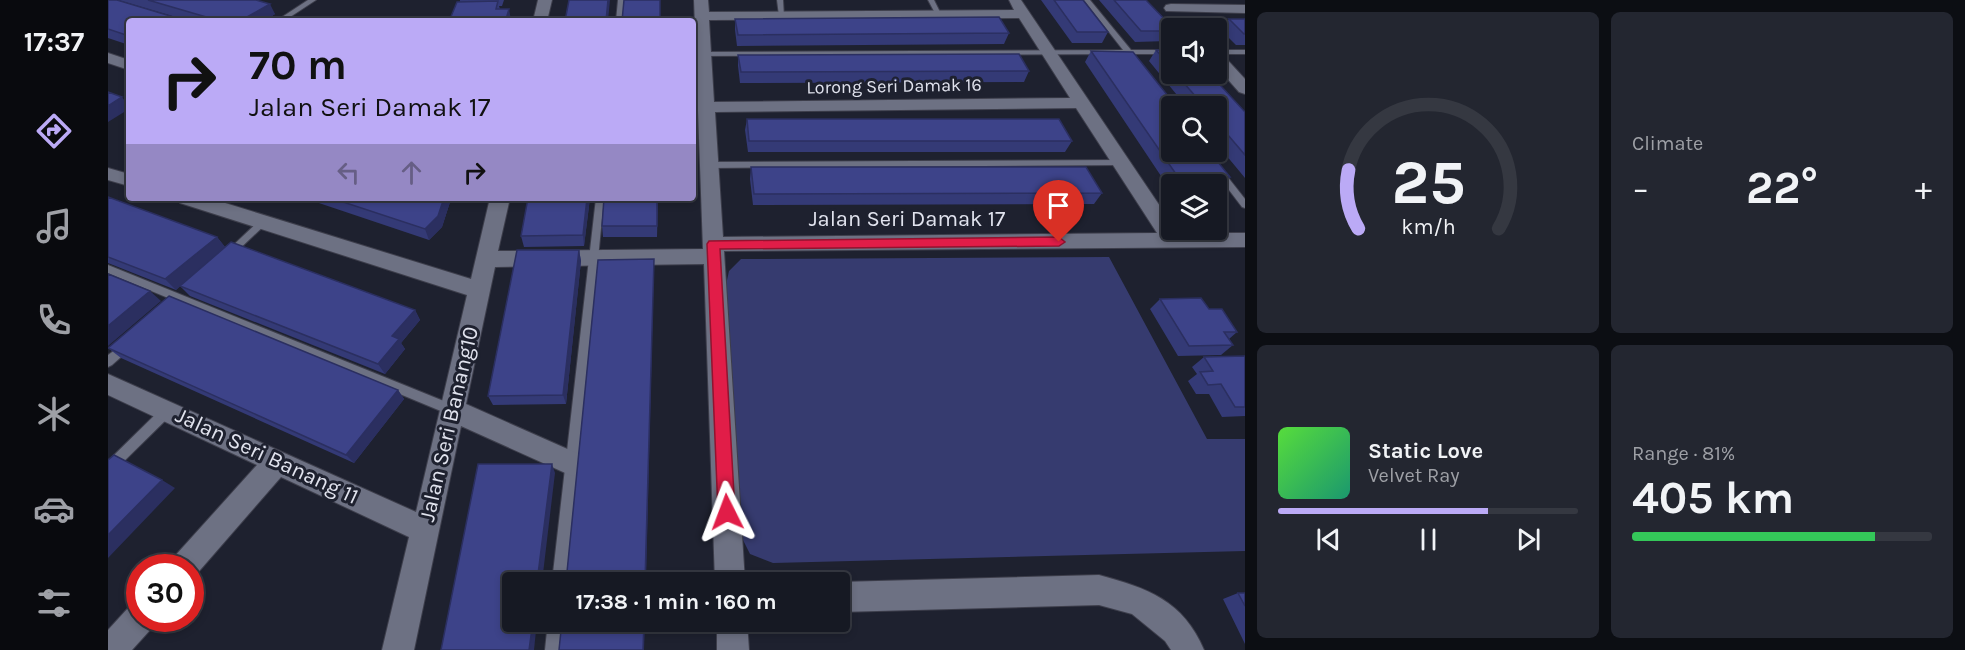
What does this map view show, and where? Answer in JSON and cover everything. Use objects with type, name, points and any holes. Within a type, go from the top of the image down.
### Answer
[{"type":"street","points":[[541,18],[545,0]]},
{"type":"street","points":[[857,0],[862,15]]},
{"type":"street","points":[[1167,4],[1245,9]]},
{"type":"street","points":[[1167,4],[1180,18]]},
{"type":"street","points":[[729,572],[706,107],[698,54],[701,8],[782,16],[938,14],[1019,7],[1172,241]]},
{"type":"street","points":[[108,58],[126,63]]},
{"type":"street","points":[[1227,69],[1245,89]]},
{"type":"street","name":"Lorong Seri Damak 16","points":[[706,107],[1082,103]]},
{"type":"street","points":[[108,174],[126,179]]},
{"type":"street","points":[[197,201],[479,290]]},
{"type":"street","name":"Jalan Seri Banang10","points":[[398,650],[486,259],[496,201]]},
{"type":"street","name":"Jalan Seri Damak 17","points":[[486,259],[594,258],[713,250],[1172,241],[1244,242]]},
{"type":"street","name":"Jalan Seri Banang 11","points":[[108,384],[425,530]]},
{"type":"street","points":[[452,410],[572,464]]},
{"type":"street","points":[[196,554],[277,462]]},
{"type":"street","points":[[850,597],[1099,590],[1140,601],[1176,630],[1188,650]]},
{"type":"street","points":[[111,650],[127,632]]},
{"type":"street","points":[[732,632],[733,650]]},
{"type":"lane","points":[[284,18],[313,0]]},
{"type":"lane","points":[[619,18],[621,0]]},
{"type":"lane","points":[[780,0],[782,16]]},
{"type":"lane","points":[[931,0],[938,14]]},
{"type":"lane","points":[[1087,0],[1135,61]]},
{"type":"lane","points":[[698,54],[1161,52]]},
{"type":"lane","points":[[1227,52],[1245,52]]},
{"type":"lane","points":[[1212,162],[1245,205]]},
{"type":"lane","points":[[709,165],[1121,163]]},
{"type":"lane","points":[[560,572],[600,201]]},
{"type":"lane","points":[[222,260],[264,221]]},
{"type":"lane","points":[[108,269],[452,410]]},
{"type":"lane","points":[[108,362],[132,341]]},
{"type":"lane","points":[[108,469],[168,410]]},
{"type":"lane","points":[[552,650],[554,632]]},
{"type":"shaded area","points":[[1109,257],[1207,439],[1245,439],[1245,551],[773,563],[750,554],[737,528],[724,294],[729,271],[741,259]]},
{"type":"building","points":[[108,0],[117,0],[177,18],[126,18],[126,35],[108,29]]},
{"type":"building","points":[[148,0],[256,0],[270,4],[245,18],[210,18]]},
{"type":"building","points":[[569,0],[608,0],[606,18],[566,18]]},
{"type":"building","points":[[624,0],[660,0],[660,18],[622,18]]},
{"type":"building","points":[[1054,0],[1083,0],[1108,32],[1077,32]]},
{"type":"building","points":[[1114,0],[1146,0],[1163,18],[1161,18],[1161,31],[1141,31]]},
{"type":"building","points":[[498,1],[496,9],[509,9],[506,18],[450,18],[457,2]]},
{"type":"building","points":[[999,17],[1009,33],[738,35],[735,19]]},
{"type":"building","points":[[1229,19],[1245,19],[1245,34],[1244,34]]},
{"type":"building","points":[[1091,51],[1133,52],[1168,96],[1161,96],[1161,152]]},
{"type":"building","points":[[1019,54],[1029,71],[741,72],[738,55]]},
{"type":"building","points":[[1185,84],[1219,84],[1245,112],[1245,155],[1227,134],[1227,96],[1195,96]]},
{"type":"building","points":[[108,92],[122,97],[108,106]]},
{"type":"building","points":[[747,119],[1059,119],[1072,141],[749,141]]},
{"type":"building","points":[[1168,162],[1218,162],[1230,177],[1227,177],[1227,174],[1176,174]]},
{"type":"building","points":[[751,167],[1086,167],[1102,193],[754,194]]},
{"type":"building","points":[[108,197],[217,237],[165,279],[108,257]]},
{"type":"building","points":[[340,201],[443,201],[438,216],[425,229]]},
{"type":"building","points":[[527,201],[587,201],[583,235],[521,236]]},
{"type":"building","points":[[604,201],[657,201],[657,226],[602,226]]},
{"type":"building","points":[[231,242],[415,310],[392,336],[399,339],[378,364],[180,286]]},
{"type":"building","points":[[517,250],[579,250],[563,395],[488,396]]},
{"type":"building","points":[[654,259],[645,572],[567,572],[598,260]]},
{"type":"building","points":[[108,274],[150,291],[108,326]]},
{"type":"building","points":[[169,296],[398,390],[346,455],[108,348]]},
{"type":"building","points":[[1201,298],[1209,309],[1222,309],[1237,332],[1224,332],[1233,345],[1189,346],[1160,299]]},
{"type":"building","points":[[1245,356],[1245,407],[1235,407],[1221,384],[1208,385],[1200,372],[1213,371],[1204,357]]},
{"type":"building","points":[[114,455],[162,480],[108,535],[108,460]]},
{"type":"building","points":[[478,464],[552,464],[538,572],[502,572],[502,632],[531,632],[529,650],[441,650]]},
{"type":"building","points":[[1238,593],[1245,593],[1245,606]]},
{"type":"building","points":[[561,632],[644,632],[643,650],[559,650]]},
{"type":"route","points":[[727,512],[713,244],[1059,242]]}]
